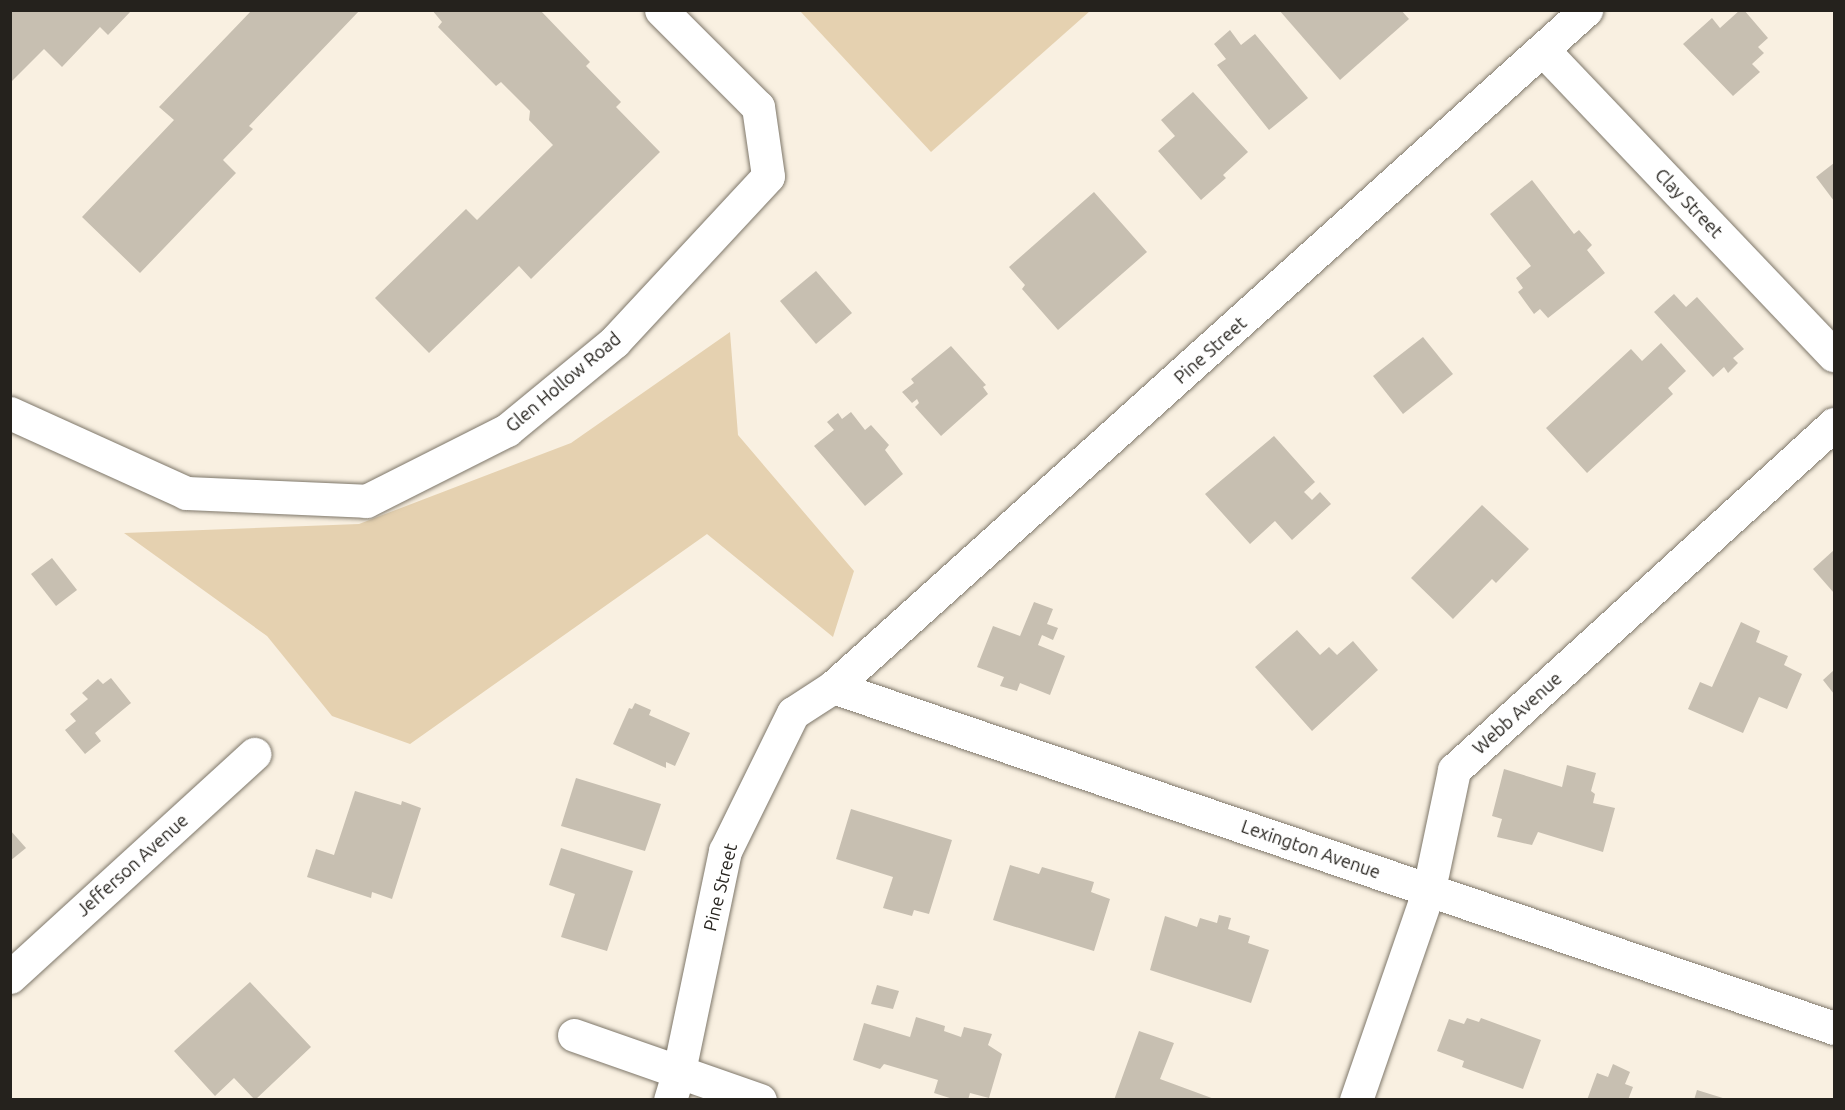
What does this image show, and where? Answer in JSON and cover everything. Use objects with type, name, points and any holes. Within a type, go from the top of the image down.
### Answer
[{"type":"street","name":"Glen Hollow Road","points":[[10,413],[186,493],[366,501],[507,430],[614,342],[768,176],[758,107],[661,10]]},
{"type":"street","name":"Pine Street","points":[[675,1085],[725,851],[793,713],[833,687],[1544,51],[1586,10]]},
{"type":"street","name":"Clay Street","points":[[1544,51],[1834,355]]},
{"type":"street","name":"Webb Avenue","points":[[1356,1100],[1429,889],[1454,770],[1834,424]]},
{"type":"street","name":"Lexington Avenue","points":[[833,687],[1834,1028]]},
{"type":"street","name":"Jefferson Avenue","points":[[10,977],[254,754]]},
{"type":"street","points":[[574,1035],[675,1085],[760,1100]]},
{"type":"shaded area","points":[[800,11],[1090,11],[931,152]]},
{"type":"shaded area","points":[[730,332],[738,435],[854,571],[833,637],[707,534],[410,744],[332,716],[267,636],[124,533],[359,524],[571,443]]},
{"type":"building","points":[[10,10],[132,10],[108,35],[100,27],[62,67],[44,49],[10,83]]},
{"type":"building","points":[[252,10],[360,10],[249,126],[253,129],[223,160],[236,173],[140,273],[82,217],[174,120],[159,107]]},
{"type":"building","points":[[432,10],[540,10],[590,62],[586,66],[621,102],[616,107],[660,152],[531,279],[519,266],[429,353],[375,298],[466,209],[477,220],[553,145],[529,120],[530,111],[501,82],[496,86],[438,27],[442,22]]},
{"type":"building","points":[[1279,10],[1401,10],[1409,19],[1340,80]]},
{"type":"building","points":[[1740,10],[1744,10],[1768,38],[1758,47],[1764,53],[1752,64],[1760,72],[1733,96],[1683,44],[1712,18],[1720,28]]},
{"type":"building","points":[[1230,30],[1241,45],[1255,34],[1308,98],[1269,130],[1217,65],[1226,59],[1214,44]]},
{"type":"building","points":[[1193,92],[1248,152],[1223,175],[1226,178],[1201,200],[1158,151],[1175,136],[1161,120]]},
{"type":"building","points":[[1834,163],[1834,201],[1816,177]]},
{"type":"building","points":[[1532,180],[1574,234],[1579,230],[1592,245],[1587,250],[1605,273],[1548,318],[1540,309],[1534,314],[1518,292],[1523,288],[1516,278],[1531,266],[1490,214]]},
{"type":"building","points":[[1094,192],[1147,252],[1058,330],[1022,289],[1025,285],[1009,267]]},
{"type":"building","points":[[816,271],[852,313],[816,344],[780,301]]},
{"type":"building","points":[[1674,294],[1686,307],[1697,297],[1744,349],[1733,358],[1738,363],[1728,373],[1724,367],[1713,377],[1654,312]]},
{"type":"building","points":[[1423,337],[1453,374],[1403,414],[1373,376]]},
{"type":"building","points":[[1661,343],[1686,371],[1668,388],[1673,394],[1587,473],[1546,428],[1631,349],[1642,361]]},
{"type":"building","points":[[951,346],[986,385],[983,387],[988,394],[941,436],[915,407],[919,403],[917,399],[912,403],[902,392],[914,383],[911,379]]},
{"type":"building","points":[[851,412],[865,430],[871,425],[889,445],[885,450],[903,474],[865,506],[814,446],[834,430],[827,422],[838,413],[842,419]]},
{"type":"building","points":[[1274,436],[1315,482],[1304,492],[1312,500],[1320,492],[1331,504],[1292,540],[1275,521],[1250,544],[1205,494]]},
{"type":"building","points":[[1482,505],[1529,549],[1496,583],[1492,579],[1453,619],[1411,578]]},
{"type":"building","points":[[1834,550],[1834,593],[1813,569]]},
{"type":"building","points":[[52,558],[77,590],[56,606],[31,574]]},
{"type":"building","points":[[1034,602],[1053,609],[1047,624],[1058,628],[1053,640],[1042,635],[1038,645],[1065,656],[1050,695],[1020,683],[1017,691],[1000,686],[1004,677],[977,667],[993,626],[1020,636]]},
{"type":"building","points":[[1741,622],[1760,631],[1756,642],[1788,656],[1784,665],[1802,674],[1787,709],[1759,697],[1743,733],[1688,709],[1700,682],[1712,687]]},
{"type":"building","points":[[1297,630],[1320,655],[1329,647],[1337,655],[1353,641],[1378,670],[1312,731],[1255,667]]},
{"type":"building","points":[[1834,670],[1834,694],[1823,680]]},
{"type":"building","points":[[111,678],[131,703],[95,733],[101,741],[85,754],[65,730],[76,721],[70,714],[88,699],[82,693],[98,679],[103,684]]},
{"type":"building","points":[[635,703],[651,710],[649,715],[690,733],[675,766],[666,762],[666,768],[613,744],[629,708],[632,709]]},
{"type":"building","points":[[1567,765],[1596,773],[1591,791],[1595,794],[1593,803],[1615,808],[1603,852],[1538,832],[1532,845],[1497,837],[1502,819],[1492,816],[1504,769],[1562,787]]},
{"type":"building","points":[[576,778],[661,804],[645,851],[561,826]]},
{"type":"building","points":[[355,791],[401,805],[402,801],[421,808],[392,899],[372,892],[371,898],[307,877],[316,849],[334,855]]},
{"type":"building","points":[[851,809],[952,840],[929,914],[914,910],[912,916],[883,908],[893,877],[836,859]]},
{"type":"building","points":[[10,830],[26,848],[10,861]]},
{"type":"building","points":[[561,848],[633,871],[607,951],[561,937],[575,894],[549,885]]},
{"type":"building","points":[[1010,865],[1039,874],[1042,867],[1094,882],[1091,892],[1110,899],[1094,951],[993,920]]},
{"type":"building","points":[[1219,915],[1231,918],[1228,929],[1250,936],[1248,943],[1269,950],[1251,1003],[1150,970],[1165,916],[1197,927],[1200,918],[1217,923]]},
{"type":"building","points":[[250,982],[311,1047],[255,1100],[234,1078],[215,1096],[174,1051]]},
{"type":"building","points":[[877,985],[899,991],[893,1009],[871,1004]]},
{"type":"building","points":[[916,1017],[945,1026],[944,1031],[961,1037],[964,1027],[992,1034],[988,1045],[1002,1054],[989,1098],[970,1093],[968,1100],[956,1100],[934,1093],[938,1080],[884,1064],[880,1069],[853,1060],[864,1023],[910,1037]]},
{"type":"building","points":[[1467,1018],[1479,1022],[1481,1018],[1541,1040],[1523,1089],[1462,1067],[1464,1061],[1437,1051],[1449,1019],[1464,1024]]},
{"type":"building","points":[[1139,1031],[1174,1043],[1160,1079],[1217,1100],[1114,1100]]},
{"type":"building","points":[[1613,1064],[1630,1072],[1625,1084],[1633,1087],[1628,1100],[1587,1100],[1597,1073],[1608,1077]]},
{"type":"building","points":[[1697,1090],[1726,1099],[1726,1100],[1694,1100]]}]
